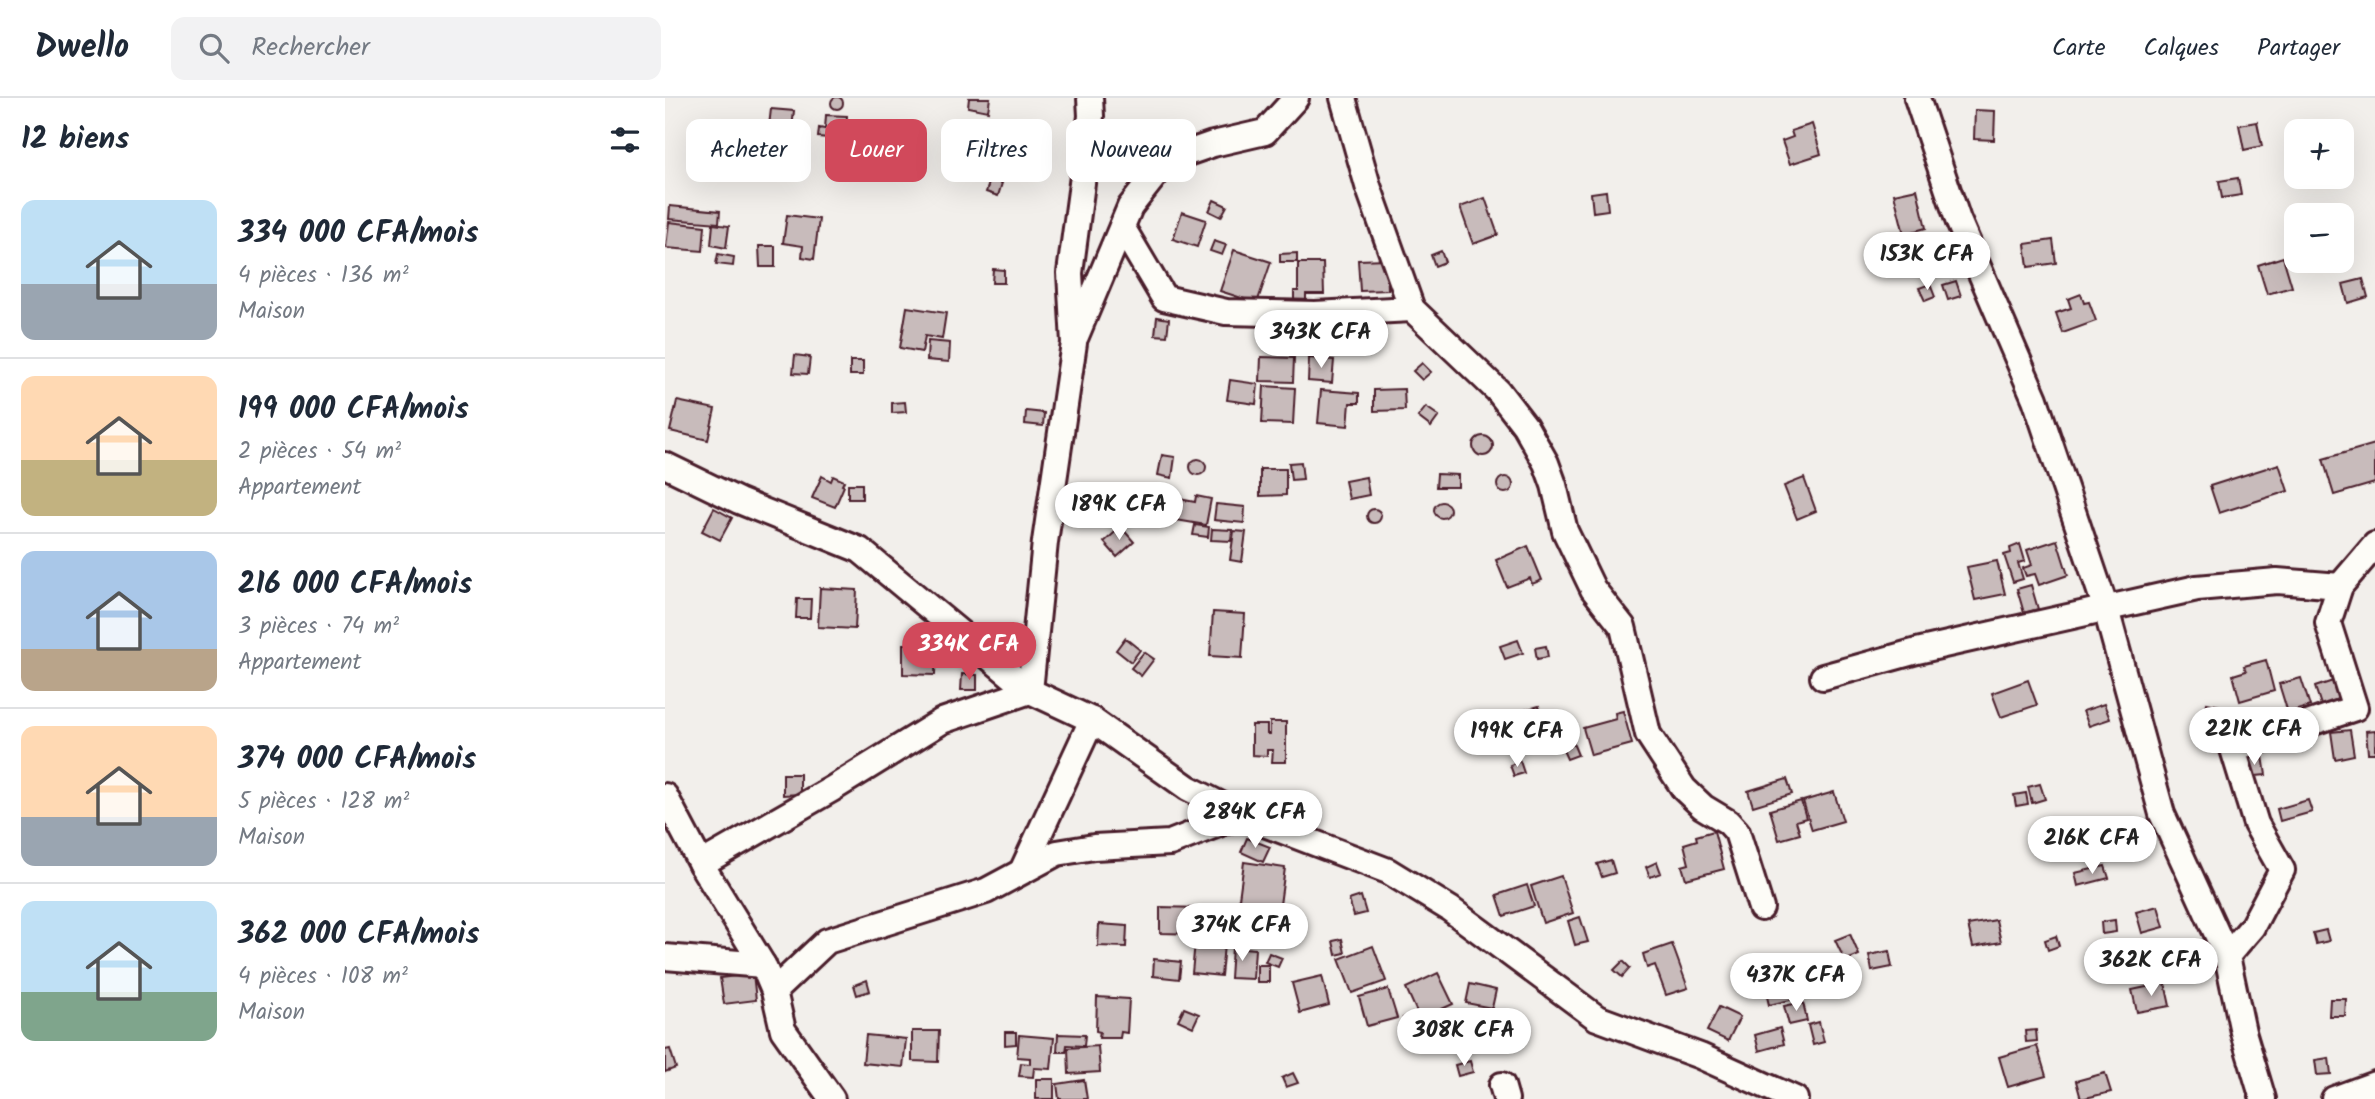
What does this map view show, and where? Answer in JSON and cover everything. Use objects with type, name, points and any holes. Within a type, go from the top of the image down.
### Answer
[{"type":"street","points":[[1030,691],[1045,542],[1074,343],[1070,273],[1091,116],[1090,98]]},
{"type":"street","points":[[1074,343],[1130,207],[1167,160],[1213,144],[1265,132],[1296,98]]},
{"type":"street","points":[[1343,98],[1368,186],[1412,309],[1498,391],[1525,426],[1546,463],[1565,531],[1593,589],[1623,627],[1648,734],[1684,789],[1737,832],[1761,908]]},
{"type":"street","points":[[1917,98],[1958,220],[2035,398],[2105,608],[2162,814],[2227,956],[2243,1032],[2263,1099]]},
{"type":"street","points":[[1122,227],[1164,298],[1226,312],[1315,314],[1412,309]]},
{"type":"street","points":[[665,465],[739,501],[860,550],[1030,691],[1092,720],[1188,788],[1241,815],[1388,871],[1450,909],[1597,1018],[1700,1056],[1795,1099]]},
{"type":"street","points":[[2227,956],[2252,927],[2282,870],[2256,824],[2233,749],[2355,708],[2328,623],[2340,586],[2375,545]]},
{"type":"street","points":[[1823,677],[1917,651],[2197,588],[2277,580],[2340,586]]},
{"type":"street","points":[[701,864],[832,789],[942,721],[1030,691]]},
{"type":"street","points":[[1023,869],[1092,720]]},
{"type":"street","points":[[665,796],[701,864],[763,965],[774,991],[782,1030],[832,1099]]},
{"type":"street","points":[[774,991],[827,940],[986,891],[1057,853],[1094,847],[1170,843],[1241,815]]},
{"type":"street","points":[[665,957],[763,965]]},
{"type":"street","points":[[2334,1099],[2375,1084]]},
{"type":"building","points":[[832,98],[842,98],[842,108],[832,108]]},
{"type":"building","points":[[969,98],[990,98],[988,111],[968,107]]},
{"type":"building","points":[[771,109],[794,111],[793,119],[770,119]]},
{"type":"building","points":[[1975,110],[1995,111],[1994,140],[1974,139]]},
{"type":"building","points":[[826,115],[847,116],[847,119],[826,119]]},
{"type":"building","points":[[2257,122],[2262,146],[2244,150],[2239,125]]},
{"type":"building","points":[[1812,124],[1821,154],[1790,164],[1782,141],[1793,137],[1791,131]]},
{"type":"building","points":[[819,128],[825,129],[825,138],[818,137]]},
{"type":"building","points":[[2238,178],[2241,195],[2222,198],[2219,181]]},
{"type":"building","points":[[989,182],[1002,183],[998,196],[986,192]]},
{"type":"building","points":[[1917,189],[1926,228],[1904,234],[1894,194]]},
{"type":"building","points":[[1606,191],[1608,210],[1593,212],[1591,193]]},
{"type":"building","points":[[1485,198],[1498,235],[1473,244],[1460,207]]},
{"type":"building","points":[[1214,200],[1227,206],[1221,217],[1209,211]]},
{"type":"building","points":[[670,206],[720,211],[719,223],[669,219]]},
{"type":"building","points":[[1182,212],[1206,220],[1197,247],[1173,239]]},
{"type":"building","points":[[787,215],[819,219],[814,259],[802,257],[803,246],[783,243]]},
{"type":"building","points":[[669,222],[705,226],[703,251],[666,248]]},
{"type":"building","points":[[713,224],[729,226],[726,248],[711,245]]},
{"type":"building","points":[[2053,240],[2056,263],[2028,267],[2025,244]]},
{"type":"building","points":[[1214,241],[1226,245],[1222,255],[1210,251]]},
{"type":"building","points":[[1950,243],[1955,266],[1922,274],[1916,251]]},
{"type":"building","points":[[759,246],[775,246],[775,267],[760,267]]},
{"type":"building","points":[[1234,250],[1271,262],[1257,303],[1220,291]]},
{"type":"building","points":[[1441,251],[1445,262],[1435,266],[1431,255]]},
{"type":"building","points":[[1297,253],[1297,262],[1280,262],[1280,254]]},
{"type":"building","points":[[718,254],[734,257],[733,266],[716,264]]},
{"type":"building","points":[[2283,257],[2284,273],[2288,273],[2292,287],[2267,294],[2258,265]]},
{"type":"building","points":[[1387,259],[1388,290],[1360,291],[1358,260]]},
{"type":"building","points":[[1298,263],[1323,263],[1324,294],[1306,294],[1306,301],[1294,301],[1294,291],[1298,291]]},
{"type":"building","points":[[993,269],[1004,270],[1004,283],[992,283]]},
{"type":"building","points":[[2363,279],[2368,297],[2348,303],[2343,284]]},
{"type":"building","points":[[1956,281],[1961,296],[1948,300],[1943,285]]},
{"type":"building","points":[[1930,284],[1935,297],[1925,301],[1919,288]]},
{"type":"building","points":[[2081,294],[2084,303],[2089,302],[2096,321],[2063,333],[2056,313],[2071,308],[2068,299]]},
{"type":"building","points":[[907,307],[946,313],[942,339],[925,336],[922,352],[900,348]]},
{"type":"building","points":[[1157,317],[1169,319],[1167,336],[1155,335]]},
{"type":"building","points":[[928,341],[950,343],[949,362],[927,360]]},
{"type":"building","points":[[795,355],[810,357],[808,374],[793,373]]},
{"type":"building","points":[[1261,357],[1294,358],[1293,382],[1260,381]]},
{"type":"building","points":[[1309,358],[1334,360],[1332,383],[1308,381]]},
{"type":"building","points":[[850,361],[863,361],[863,375],[850,375]]},
{"type":"building","points":[[1422,363],[1431,372],[1422,380],[1413,371]]},
{"type":"building","points":[[1230,380],[1258,384],[1256,404],[1227,400]]},
{"type":"building","points":[[1264,386],[1295,388],[1293,424],[1262,423]]},
{"type":"building","points":[[1404,389],[1405,410],[1374,411],[1374,390]]},
{"type":"building","points":[[1321,390],[1359,393],[1359,403],[1350,403],[1348,426],[1318,423]]},
{"type":"building","points":[[677,401],[715,409],[708,440],[670,431]]},
{"type":"building","points":[[905,402],[906,412],[892,413],[892,403]]},
{"type":"building","points":[[1426,407],[1439,416],[1431,427],[1418,417]]},
{"type":"building","points":[[1026,411],[1044,413],[1043,426],[1025,424]]},
{"type":"building","points":[[1483,436],[1490,439],[1493,446],[1490,453],[1483,456],[1476,453],[1473,446],[1476,439]]},
{"type":"building","points":[[2375,444],[2375,483],[2334,495],[2323,459]]},
{"type":"building","points":[[1162,455],[1175,457],[1172,478],[1158,475]]},
{"type":"building","points":[[1198,459],[1204,461],[1204,473],[1198,475],[1192,473],[1190,467],[1192,461]]},
{"type":"building","points":[[1301,462],[1303,479],[1291,480],[1289,463]]},
{"type":"building","points":[[2279,464],[2288,491],[2219,513],[2210,486]]},
{"type":"building","points":[[1260,469],[1286,469],[1286,495],[1260,496]]},
{"type":"building","points":[[1437,474],[1458,475],[1458,487],[1436,487]]},
{"type":"building","points":[[822,476],[831,481],[833,476],[844,481],[835,507],[812,498]]},
{"type":"building","points":[[1366,477],[1369,495],[1349,499],[1345,481]]},
{"type":"building","points":[[1502,477],[1508,477],[1513,485],[1511,491],[1502,493],[1497,488],[1497,482]]},
{"type":"building","points":[[1804,478],[1816,511],[1797,519],[1784,486]]},
{"type":"building","points":[[848,484],[862,484],[862,499],[848,499]]},
{"type":"building","points":[[1196,496],[1211,499],[1206,525],[1170,519],[1174,498],[1195,502]]},
{"type":"building","points":[[1442,502],[1450,510],[1442,518],[1434,510]]},
{"type":"building","points":[[1216,504],[1245,507],[1244,523],[1214,520]]},
{"type":"building","points":[[714,508],[732,518],[720,540],[702,531]]},
{"type":"building","points":[[1374,509],[1379,511],[1379,521],[1374,523],[1369,521],[1367,516],[1369,511]]},
{"type":"building","points":[[1195,525],[1209,527],[1208,537],[1193,535]]},
{"type":"building","points":[[1121,527],[1134,542],[1117,557],[1104,542]]},
{"type":"building","points":[[1212,529],[1232,530],[1231,541],[1211,540]]},
{"type":"building","points":[[1234,531],[1246,532],[1242,562],[1230,560]]},
{"type":"building","points":[[2057,540],[2068,575],[2039,585],[2035,574],[2026,576],[2023,568],[2032,565],[2027,550]]},
{"type":"building","points":[[2020,544],[2025,561],[2018,563],[2023,579],[2013,582],[2004,555],[2011,553],[2010,548]]},
{"type":"building","points":[[1528,546],[1542,580],[1532,584],[1530,578],[1507,587],[1496,560]]},
{"type":"building","points":[[1997,561],[2005,594],[1975,600],[1967,567]]},
{"type":"building","points":[[2031,585],[2038,609],[2024,613],[2017,589]]},
{"type":"building","points":[[820,588],[857,590],[855,629],[818,627]]},
{"type":"building","points":[[797,599],[811,599],[810,618],[796,618]]},
{"type":"building","points":[[1213,612],[1245,614],[1242,658],[1210,656]]},
{"type":"building","points":[[912,638],[924,638],[924,644],[936,644],[935,675],[903,674],[903,644],[912,644]]},
{"type":"building","points":[[1125,638],[1140,650],[1131,662],[1116,650]]},
{"type":"building","points":[[1518,640],[1523,653],[1505,659],[1500,646]]},
{"type":"building","points":[[1546,646],[1548,657],[1537,659],[1535,648]]},
{"type":"building","points":[[1144,652],[1154,659],[1141,676],[1131,668]]},
{"type":"building","points":[[2266,660],[2274,691],[2240,701],[2233,675],[2246,671],[2244,666]]},
{"type":"building","points":[[962,674],[977,675],[977,690],[961,690]]},
{"type":"building","points":[[2301,678],[2310,706],[2288,713],[2279,684]]},
{"type":"building","points":[[2028,680],[2037,705],[2001,717],[1992,693]]},
{"type":"building","points":[[2336,680],[2343,701],[2322,708],[2315,687]]},
{"type":"building","points":[[2207,703],[2228,708],[2223,726],[2203,721]]},
{"type":"building","points":[[2104,704],[2110,719],[2089,726],[2083,711]]},
{"type":"building","points":[[1539,706],[1547,732],[1518,740],[1511,714]]},
{"type":"building","points":[[1623,711],[1632,744],[1591,755],[1583,728],[1616,719],[1615,713]]},
{"type":"building","points":[[1270,722],[1286,722],[1286,762],[1272,762],[1273,750],[1267,750],[1267,756],[1252,755],[1252,725],[1267,725],[1267,734],[1270,734]]},
{"type":"building","points":[[2350,730],[2354,755],[2335,759],[2331,732]]},
{"type":"building","points":[[2375,730],[2375,753],[2368,753],[2366,731]]},
{"type":"building","points":[[1573,743],[1578,755],[1567,759],[1562,748]]},
{"type":"building","points":[[2263,756],[2266,775],[2245,777],[2243,759]]},
{"type":"building","points":[[1520,761],[1524,773],[1514,776],[1510,765]]},
{"type":"building","points":[[783,774],[800,774],[800,794],[783,795]]},
{"type":"building","points":[[1787,779],[1792,794],[1753,806],[1748,791]]},
{"type":"building","points":[[2040,784],[2045,799],[2032,803],[2028,787]]},
{"type":"building","points":[[1834,792],[1843,821],[1812,830],[1803,801]]},
{"type":"building","points":[[2026,793],[2028,804],[2016,806],[2014,795]]},
{"type":"building","points":[[2308,800],[2312,812],[2280,821],[2277,809]]},
{"type":"building","points":[[1801,801],[1806,818],[1796,821],[1800,834],[1779,840],[1770,810]]},
{"type":"building","points":[[1714,831],[1724,869],[1686,879],[1682,866],[1689,864],[1684,844],[1697,840],[1696,836]]},
{"type":"building","points":[[1247,838],[1270,847],[1263,862],[1241,852]]},
{"type":"building","points":[[1611,860],[1615,873],[1602,877],[1597,864]]},
{"type":"building","points":[[1244,862],[1285,868],[1279,912],[1238,906]]},
{"type":"building","points":[[1657,862],[1661,873],[1650,877],[1646,867]]},
{"type":"building","points":[[2105,866],[2109,878],[2078,886],[2075,873]]},
{"type":"building","points":[[1561,876],[1573,913],[1543,923],[1531,886]]},
{"type":"building","points":[[1527,885],[1534,906],[1504,916],[1497,895]]},
{"type":"building","points":[[1361,896],[1366,913],[1354,916],[1349,900]]},
{"type":"building","points":[[2158,906],[2164,927],[2142,933],[2136,912]]},
{"type":"building","points":[[1160,907],[1201,908],[1200,934],[1160,933]]},
{"type":"building","points":[[1580,917],[1588,942],[1575,945],[1568,921]]},
{"type":"building","points":[[1996,920],[2001,942],[1973,947],[1968,925]]},
{"type":"building","points":[[2115,920],[2116,932],[2102,934],[2101,922]]},
{"type":"building","points":[[1099,924],[1127,926],[1126,947],[1098,946]]},
{"type":"building","points":[[2326,930],[2329,941],[2316,944],[2313,933]]},
{"type":"building","points":[[1850,934],[1859,955],[1845,961],[1835,940]]},
{"type":"building","points":[[2056,936],[2059,946],[2048,950],[2045,940]]},
{"type":"building","points":[[1342,939],[1345,953],[1336,955],[1333,941]]},
{"type":"building","points":[[1195,942],[1224,945],[1221,976],[1192,973]]},
{"type":"building","points":[[1672,944],[1688,988],[1666,995],[1655,965],[1647,968],[1643,954]]},
{"type":"building","points":[[1373,946],[1386,981],[1352,993],[1339,959]]},
{"type":"building","points":[[1232,947],[1255,949],[1253,979],[1230,978]]},
{"type":"building","points":[[1889,951],[1892,967],[1872,971],[1869,955]]},
{"type":"building","points":[[1269,953],[1282,958],[1278,967],[1265,962]]},
{"type":"building","points":[[1154,959],[1181,962],[1179,979],[1153,976]]},
{"type":"building","points":[[1623,961],[1630,968],[1622,977],[1614,970]]},
{"type":"building","points":[[1257,965],[1269,965],[1269,982],[1257,982]]},
{"type":"building","points":[[1438,973],[1453,1004],[1420,1019],[1406,988]]},
{"type":"building","points":[[753,974],[756,1000],[724,1004],[720,978]]},
{"type":"building","points":[[1322,976],[1329,1005],[1300,1013],[1292,983]]},
{"type":"building","points":[[867,980],[870,991],[857,995],[854,985]]},
{"type":"building","points":[[1796,981],[1799,998],[1769,1005],[1765,988]]},
{"type":"building","points":[[2165,983],[2170,1006],[2137,1012],[2132,990]]},
{"type":"building","points":[[1470,984],[1496,990],[1492,1008],[1466,1003]]},
{"type":"building","points":[[1388,989],[1397,1018],[1367,1026],[1359,997]]},
{"type":"building","points":[[1097,997],[1129,999],[1127,1033],[1121,1032],[1120,1038],[1099,1038],[1100,1032],[1096,1031]]},
{"type":"building","points":[[2330,999],[2346,999],[2345,1016],[2329,1016]]},
{"type":"building","points":[[1803,1002],[1807,1021],[1789,1025],[1784,1006]]},
{"type":"building","points":[[1719,1007],[1740,1017],[1728,1041],[1707,1031]]},
{"type":"building","points":[[1184,1008],[1199,1014],[1193,1027],[1178,1020]]},
{"type":"building","points":[[1414,1014],[1420,1032],[1409,1036],[1403,1018]]},
{"type":"building","points":[[1819,1022],[1824,1042],[1813,1045],[1808,1025]]},
{"type":"building","points":[[1780,1028],[1784,1044],[1759,1051],[1755,1035]]},
{"type":"building","points":[[2036,1030],[2037,1041],[2026,1042],[2025,1031]]},
{"type":"building","points":[[912,1031],[939,1031],[938,1062],[912,1061]]},
{"type":"building","points":[[1005,1032],[1016,1032],[1016,1044],[1005,1045]]},
{"type":"building","points":[[1058,1034],[1085,1035],[1084,1046],[1067,1045],[1066,1052],[1057,1052]]},
{"type":"building","points":[[866,1035],[906,1039],[903,1067],[863,1063]]},
{"type":"building","points":[[1019,1035],[1054,1038],[1051,1069],[1034,1068],[1033,1077],[1019,1076],[1021,1063],[1030,1064],[1030,1058],[1017,1057]]},
{"type":"building","points":[[1098,1046],[1100,1072],[1069,1074],[1068,1048]]},
{"type":"building","points":[[2037,1046],[2046,1076],[2008,1087],[1999,1057]]},
{"type":"building","points":[[670,1049],[676,1068],[665,1072],[665,1050]]},
{"type":"building","points":[[2329,1058],[2331,1074],[2317,1075],[2315,1060]]},
{"type":"building","points":[[1470,1061],[1473,1072],[1458,1076],[1455,1065]]},
{"type":"building","points":[[1293,1073],[1298,1083],[1286,1087],[1282,1078]]},
{"type":"building","points":[[2105,1073],[2111,1092],[2081,1099],[2076,1081]]},
{"type":"building","points":[[1036,1079],[1054,1079],[1054,1099],[1036,1099]]},
{"type":"building","points":[[1084,1080],[1087,1099],[1059,1099],[1057,1084]]}]
